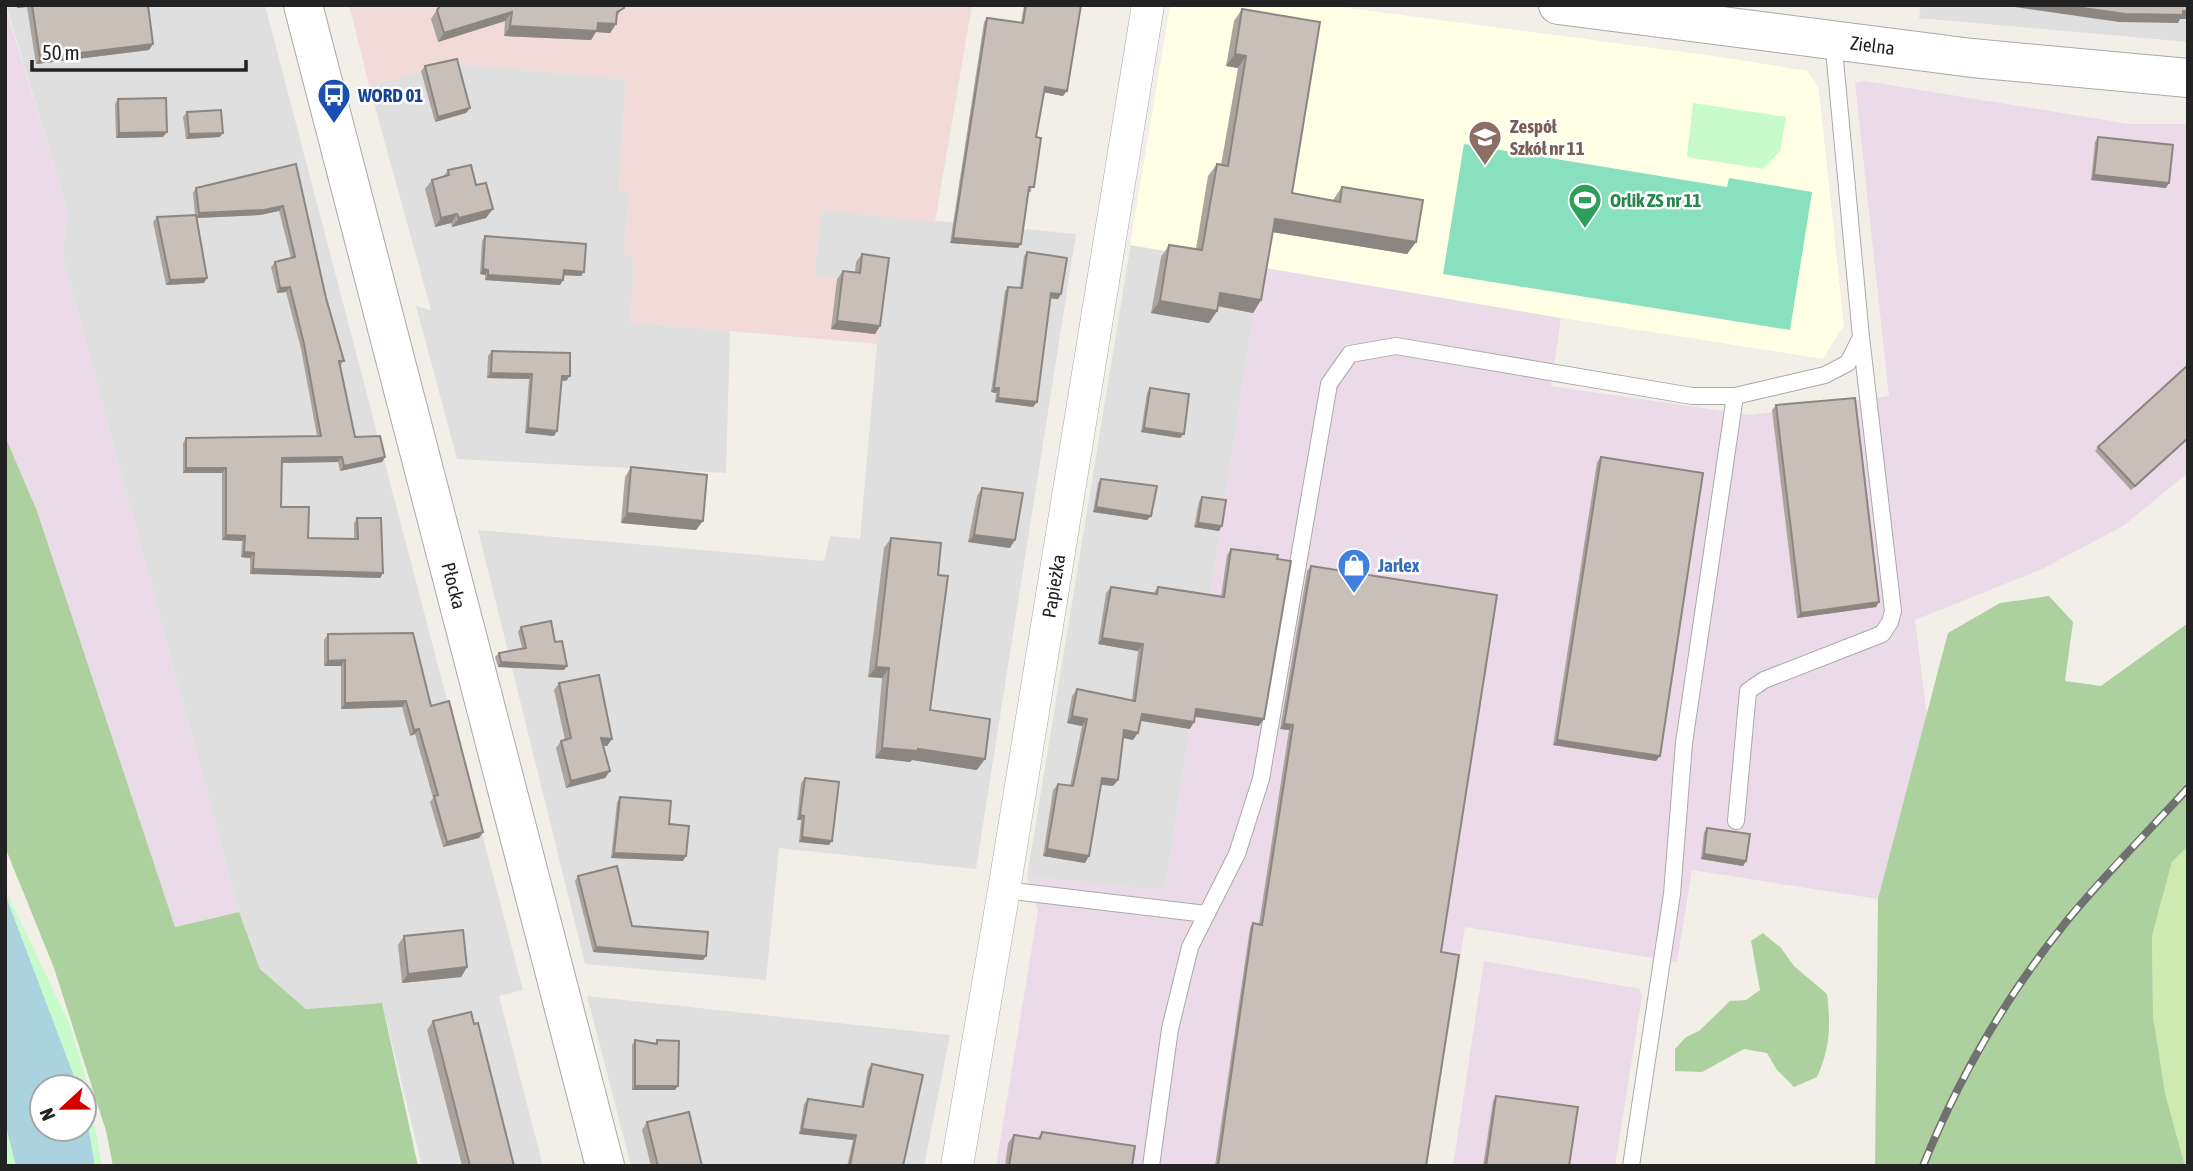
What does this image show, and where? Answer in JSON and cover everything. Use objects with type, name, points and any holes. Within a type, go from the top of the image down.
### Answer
[{"type":"street","name":"Płocka","points":[[303,5],[605,1166]]},
{"type":"street","name":"Papieżka","points":[[957,1166],[1148,5]]},
{"type":"street","name":"Zielna","points":[[1558,5],[1995,60],[2188,78]]},
{"type":"lane","points":[[1736,821],[1748,691],[1753,685],[1764,680],[1882,634],[1893,611],[1861,337],[1833,39]]},
{"type":"lane","points":[[1151,1166],[1170,1029],[1189,947],[1237,854],[1261,779],[1329,384],[1350,354],[1396,345],[1692,396],[1735,396],[1825,375],[1848,363],[1861,337]]},
{"type":"lane","points":[[1631,1166],[1672,894],[1684,743],[1735,396]]},
{"type":"lane","points":[[1004,890],[1206,914]]},
{"type":"shaded area","points":[[5,5],[68,212],[62,254],[239,912],[175,927],[37,511],[5,436]]},
{"type":"shaded area","points":[[6,5],[265,5],[523,990],[499,996],[543,1166],[422,1166],[382,1003],[306,1009],[260,969],[239,912],[62,254],[68,212]]},
{"type":"shaded area","points":[[349,5],[972,5],[935,222],[821,210],[814,276],[887,285],[877,344],[631,322],[634,256],[624,255],[629,191],[619,191],[626,79],[453,63],[369,85]]},
{"type":"shaded area","name":"Zespół Szkół nr 11","points":[[1170,5],[1319,5],[1808,71],[1819,89],[1844,325],[1823,359],[1561,318],[1261,266],[1165,891],[1027,877]]},
{"type":"shaded area","name":"Zespół Szkół nr 11","points":[[1170,5],[1325,5],[1714,56],[1808,71],[1819,89],[1844,325],[1823,359],[1130,245]]},
{"type":"shaded area","points":[[1921,5],[2188,5],[2188,42],[1919,18]]},
{"type":"shaded area","points":[[453,63],[626,79],[619,191],[629,191],[624,255],[634,255],[631,322],[730,331],[726,473],[457,459],[416,306],[431,310],[369,85]]},
{"type":"shaded area","points":[[1865,81],[2130,124],[2188,124],[2188,473],[2123,526],[2042,569],[1915,620],[1943,846],[1878,899],[1692,870],[1677,962],[1465,927],[1427,1166],[996,1166],[1038,910],[1027,877],[1165,891],[1261,266],[1561,318],[1551,386],[1751,415],[1889,396],[1855,83]]},
{"type":"shaded area","points":[[821,210],[1076,234],[976,869],[779,848],[766,980],[585,964],[478,530],[824,561],[830,536],[860,539],[877,344],[887,285],[814,277]]},
{"type":"shaded area","points":[[1484,961],[1640,989],[1642,996],[1615,1166],[1453,1166]]},
{"type":"shaded area","points":[[587,996],[950,1035],[924,1166],[631,1166]]},
{"type":"green space","points":[[1693,103],[1786,117],[1780,151],[1763,169],[1687,157]]},
{"type":"green space","name":"Orlik ZS nr 11","points":[[1464,144],[1727,187],[1729,178],[1812,192],[1790,330],[1443,274]]},
{"type":"green space","points":[[5,436],[37,511],[175,927],[239,912],[260,969],[306,1009],[382,1003],[418,1166],[113,1166],[98,1106],[98,1073],[87,1073],[54,968],[5,847]]},
{"type":"green space","points":[[2049,596],[2073,622],[2065,681],[2101,686],[2188,623],[2188,846],[2172,862],[2152,936],[2153,1015],[2165,1093],[2185,1166],[1875,1166],[1878,899],[1948,633],[2000,603]]},
{"type":"green space","points":[[2188,846],[2188,1166],[2185,1166],[2165,1093],[2153,1015],[2152,936],[2172,862]]},
{"type":"green space","points":[[5,889],[69,1023],[84,1073],[28,1073],[28,1143],[98,1143],[102,1166],[5,1166]]},
{"type":"green space","points":[[1763,933],[1781,948],[1794,966],[1827,994],[1828,1037],[1825,1056],[1817,1077],[1794,1087],[1777,1070],[1767,1053],[1744,1049],[1702,1072],[1675,1071],[1675,1049],[1686,1037],[1699,1031],[1730,1001],[1746,1000],[1760,990],[1751,941]]},
{"type":"water","points":[[5,894],[73,1073],[28,1073],[28,1143],[91,1143],[95,1166],[16,1166],[5,1122]]},
{"type":"building","points":[[32,5],[148,5],[153,44],[40,58]]},
{"type":"building","points":[[441,5],[624,5],[624,8],[617,12],[616,24],[598,23],[597,31],[510,26],[512,12],[444,33],[437,10]]},
{"type":"building","points":[[1026,5],[1081,5],[1067,91],[1045,87],[1036,137],[1041,138],[1034,187],[1029,187],[1021,244],[953,238],[987,18],[1023,23]]},
{"type":"building","points":[[2062,5],[2188,5],[2188,11],[2183,11],[2183,15],[2125,14]]},
{"type":"building","points":[[1242,9],[1320,22],[1292,193],[1340,202],[1342,187],[1423,200],[1416,242],[1275,219],[1261,300],[1220,293],[1217,311],[1160,301],[1169,245],[1202,250],[1217,164],[1228,166],[1246,56],[1235,54]]},
{"type":"building","points":[[457,59],[470,108],[438,117],[425,66]]},
{"type":"building","points":[[166,98],[167,132],[119,133],[118,99]]},
{"type":"building","points":[[221,110],[223,133],[189,134],[187,112]]},
{"type":"building","points":[[2098,137],[2173,145],[2169,183],[2094,175]]},
{"type":"building","points":[[296,164],[326,298],[344,361],[339,361],[355,437],[380,436],[385,457],[344,466],[342,457],[282,458],[281,507],[309,507],[308,538],[358,539],[357,518],[381,518],[383,573],[253,569],[254,553],[244,552],[245,536],[226,535],[226,468],[186,468],[186,438],[321,436],[290,287],[280,288],[275,262],[295,257],[283,206],[264,210],[199,213],[196,188]]},
{"type":"building","points":[[471,165],[476,185],[486,183],[493,209],[459,218],[457,214],[441,218],[432,180],[449,175],[448,170]]},
{"type":"building","points":[[196,215],[207,278],[170,280],[157,217]]},
{"type":"building","points":[[485,236],[586,244],[584,272],[564,270],[563,280],[488,275],[488,270],[483,269]]},
{"type":"building","points":[[1027,252],[1067,258],[1061,294],[1051,293],[1037,402],[998,398],[999,388],[994,388],[1008,287],[1022,288]]},
{"type":"building","points":[[862,254],[889,258],[880,326],[837,321],[843,271],[860,273]]},
{"type":"building","points":[[492,351],[570,353],[570,376],[562,376],[557,431],[528,428],[532,374],[491,373]]},
{"type":"building","points":[[2188,365],[2188,438],[2135,486],[2098,447]]},
{"type":"building","points":[[1150,388],[1189,394],[1184,434],[1144,428]]},
{"type":"building","points":[[1855,398],[1879,602],[1801,613],[1776,405]]},
{"type":"building","points":[[1601,457],[1703,473],[1660,756],[1557,740]]},
{"type":"building","points":[[631,467],[707,475],[703,521],[627,513]]},
{"type":"building","points":[[1101,479],[1157,486],[1151,516],[1096,507]]},
{"type":"building","points":[[982,488],[1023,493],[1015,540],[974,535]]},
{"type":"building","points":[[1202,497],[1226,500],[1222,526],[1198,523]]},
{"type":"building","points":[[891,538],[941,543],[938,575],[948,576],[930,710],[990,719],[985,759],[918,749],[882,748],[889,668],[876,667]]},
{"type":"building","points":[[1231,549],[1278,555],[1277,559],[1291,561],[1264,719],[1196,709],[1194,722],[1142,714],[1138,733],[1124,730],[1118,780],[1102,778],[1089,856],[1047,849],[1058,784],[1073,786],[1087,719],[1072,716],[1077,689],[1135,701],[1143,644],[1102,638],[1111,587],[1157,594],[1158,587],[1224,597]]},
{"type":"building","points":[[1311,566],[1497,595],[1441,952],[1459,955],[1426,1166],[1218,1166],[1253,923],[1262,925],[1293,725],[1284,724]]},
{"type":"building","points":[[551,621],[555,642],[562,641],[567,666],[501,662],[499,653],[526,648],[521,627]]},
{"type":"building","points":[[413,633],[431,706],[449,701],[483,832],[447,842],[434,796],[438,795],[419,729],[414,730],[406,701],[345,703],[345,660],[328,661],[328,634]]},
{"type":"building","points":[[599,675],[612,739],[601,738],[610,771],[571,781],[561,741],[571,738],[559,683]]},
{"type":"building","points":[[805,778],[839,782],[832,841],[802,837],[804,816],[800,815]]},
{"type":"building","points":[[620,797],[671,801],[669,824],[689,826],[686,856],[614,853]]},
{"type":"building","points":[[1707,828],[1750,834],[1746,861],[1704,854]]},
{"type":"building","points":[[617,866],[632,926],[708,932],[706,956],[596,947],[578,876]]},
{"type":"building","points":[[463,930],[467,967],[408,974],[404,936]]},
{"type":"building","points":[[471,1012],[474,1024],[478,1023],[514,1166],[470,1166],[433,1021]]},
{"type":"building","points":[[635,1040],[657,1044],[657,1040],[679,1041],[678,1086],[635,1086]]},
{"type":"building","points":[[872,1064],[923,1075],[903,1166],[850,1165],[856,1135],[802,1129],[808,1099],[863,1107]]},
{"type":"building","points":[[1496,1096],[1578,1107],[1569,1166],[1486,1166]]},
{"type":"building","points":[[689,1112],[702,1166],[658,1166],[647,1122]]},
{"type":"building","points":[[1042,1132],[1135,1146],[1132,1166],[1009,1166],[1014,1135],[1040,1139]]},
{"type":"railway","points":[[1923,1166],[1968,1070],[2004,1008],[2044,950],[2110,871],[2188,788]]},
{"type":"place","name":"WORD 01","points":[[334,125]]},
{"type":"place","name":"Zespół Szkół nr 11","points":[[1485,167]]},
{"type":"place","name":"Orlik ZS nr 11","points":[[1585,230]]},
{"type":"place","name":"Jarlex","points":[[1354,595]]}]
